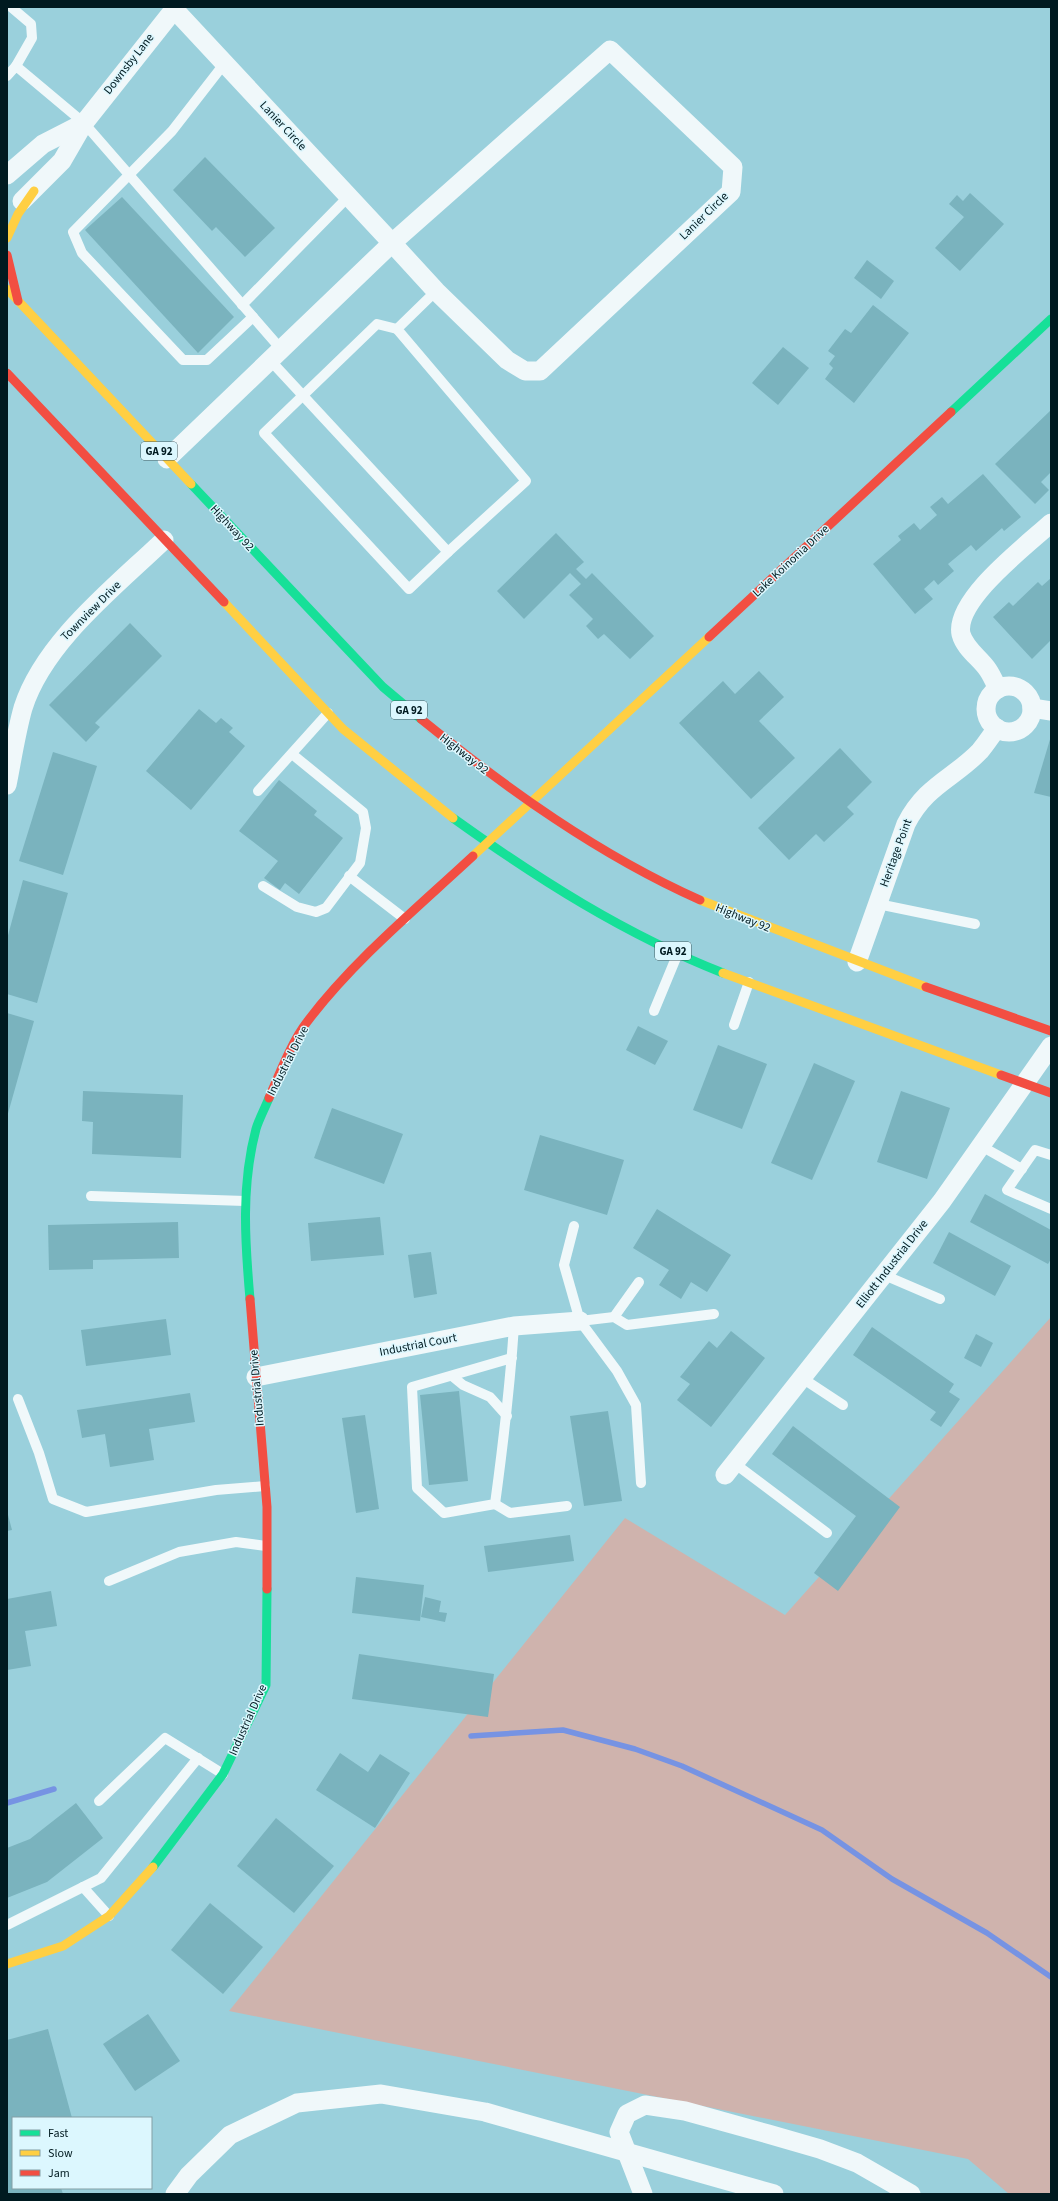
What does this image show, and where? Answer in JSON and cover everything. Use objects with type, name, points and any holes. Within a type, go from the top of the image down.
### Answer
[{"type":"main road","points":[[7,238],[18,214],[34,191]]},
{"type":"main road","points":[[7,255],[18,301]]},
{"type":"main road","name":"Highway 92","points":[[7,289],[383,687],[427,725],[530,803],[600,848],[667,885],[728,912],[857,962],[1051,1031]]},
{"type":"main road","name":"Lake Koinonia Drive","points":[[530,803],[1051,320]]},
{"type":"main road","name":"GA 92","points":[[7,373],[343,729],[385,765],[488,844],[571,898],[641,937],[748,982],[1051,1093]]},
{"type":"main road","name":"Industrial Drive","points":[[7,1964],[63,1946],[109,1916],[146,1876],[223,1774],[266,1685],[265,1486],[246,1251],[245,1201],[245,1185],[256,1128],[281,1070],[306,1023],[336,988],[405,919],[488,844],[530,803]]},
{"type":"street","name":"Lanier Circle","points":[[167,459],[275,353],[392,243],[610,50],[734,167],[731,192],[540,370],[525,371],[507,360],[436,291],[392,243],[349,196],[224,64],[175,8]]},
{"type":"street","name":"Downsby Lane","points":[[7,214],[34,191],[62,161],[84,123],[175,8]]},
{"type":"street","name":"Downsby Lane","points":[[7,175],[43,144],[84,123]]},
{"type":"street","points":[[998,689],[989,670],[964,641],[961,629],[962,616],[972,599],[983,585],[1051,523]]},
{"type":"street","name":"Townview Drive","points":[[7,785],[12,732],[40,669],[62,639],[164,540]]},
{"type":"street","points":[[1014,687],[1021,689],[1031,701],[1032,708],[1032,715],[1024,727],[1011,732],[997,728],[991,723],[986,708],[992,694],[998,689],[1014,687]]},
{"type":"street","points":[[1032,708],[1051,711]]},
{"type":"street","name":"Heritage Point","points":[[857,962],[906,824],[915,808],[925,795],[979,751],[997,728]]},
{"type":"street","name":"Elliott Industrial Drive","points":[[730,1469],[942,1201],[1026,1084],[1051,1046]]},
{"type":"street","name":"Industrial Court","points":[[256,1377],[514,1326],[580,1321]]},
{"type":"street","points":[[175,2194],[189,2175],[230,2135],[296,2103],[380,2094],[485,2112],[627,2153],[734,2188],[774,2194]]},
{"type":"street","points":[[643,2194],[620,2132],[627,2114],[645,2105],[685,2111],[820,2149],[857,2163],[911,2194]]},
{"type":"lane","points":[[7,76],[16,66],[32,38],[31,24],[11,7]]},
{"type":"lane","points":[[224,64],[172,131],[73,232],[82,252],[183,360],[207,360],[253,317]]},
{"type":"lane","points":[[16,66],[84,123],[128,176],[253,317],[304,396],[448,552]]},
{"type":"lane","points":[[242,304],[349,196]]},
{"type":"lane","points":[[397,329],[436,291]]},
{"type":"lane","points":[[377,324],[397,329],[526,481],[409,589],[264,433],[377,324]]},
{"type":"lane","points":[[258,791],[328,713]]},
{"type":"lane","points":[[263,886],[297,907],[316,912],[326,908],[360,863],[366,828],[363,812],[292,754]]},
{"type":"lane","points":[[350,876],[405,919]]},
{"type":"lane","points":[[878,904],[975,924]]},
{"type":"lane","points":[[654,1011],[678,953]]},
{"type":"lane","points":[[734,1025],[748,982]]},
{"type":"lane","points":[[981,1146],[1022,1169]]},
{"type":"lane","points":[[1051,1155],[1035,1150],[1007,1190],[1051,1209]]},
{"type":"lane","points":[[91,1196],[245,1201]]},
{"type":"lane","points":[[574,1226],[564,1265],[580,1321],[617,1371],[636,1405],[641,1483]]},
{"type":"lane","points":[[884,1275],[940,1300]]},
{"type":"lane","points":[[614,1317],[640,1282]]},
{"type":"lane","points":[[580,1321],[614,1317],[627,1325],[714,1314]]},
{"type":"lane","points":[[495,1504],[507,1416],[514,1326]]},
{"type":"lane","points":[[512,1358],[412,1387],[417,1488],[444,1513],[495,1504],[510,1513],[567,1506]]},
{"type":"lane","points":[[452,1376],[463,1385],[490,1397],[507,1416]]},
{"type":"lane","points":[[802,1378],[843,1405]]},
{"type":"lane","points":[[18,1398],[39,1453],[53,1499],[86,1512],[216,1490],[265,1486]]},
{"type":"lane","points":[[730,1469],[827,1533]]},
{"type":"lane","points":[[108,1581],[179,1552],[236,1542],[266,1546]]},
{"type":"lane","points":[[99,1801],[165,1738],[223,1774]]},
{"type":"lane","points":[[7,1925],[101,1878],[198,1758]]},
{"type":"lane","points":[[83,1887],[109,1916]]},
{"type":"shaded area","points":[[1051,1317],[1051,2194],[1009,2194],[968,2159],[229,2011],[625,1518],[785,1615]]},
{"type":"building","points":[[205,157],[275,228],[245,257],[216,227],[212,231],[173,190]]},
{"type":"building","points":[[970,193],[1004,224],[960,271],[935,248],[964,217],[949,204],[957,195],[963,201]]},
{"type":"building","points":[[122,197],[234,317],[198,353],[85,230]]},
{"type":"building","points":[[867,260],[894,281],[881,299],[854,278]]},
{"type":"building","points":[[873,305],[909,333],[854,403],[825,379],[833,368],[829,364],[835,356],[828,351],[845,329],[851,333]]},
{"type":"building","points":[[783,347],[809,368],[778,405],[752,383]]},
{"type":"building","points":[[1051,410],[1051,472],[1041,482],[1049,490],[1035,504],[995,464]]},
{"type":"building","points":[[983,474],[1021,517],[1004,531],[1002,528],[976,551],[971,545],[948,564],[954,571],[938,585],[934,580],[924,589],[933,599],[915,614],[873,564],[901,540],[898,536],[914,523],[920,530],[937,515],[930,507],[942,497],[948,504]]},
{"type":"building","points":[[556,533],[584,562],[576,569],[586,579],[592,573],[654,636],[630,659],[604,634],[598,639],[586,626],[593,619],[569,595],[581,584],[570,573],[524,619],[497,591]]},
{"type":"building","points":[[1051,578],[1051,640],[1032,659],[993,617],[1009,602],[1013,606],[1038,582],[1042,586]]},
{"type":"building","points":[[130,623],[162,656],[95,723],[100,727],[86,742],[49,705]]},
{"type":"building","points":[[759,671],[784,697],[759,721],[795,758],[751,799],[679,723],[723,681],[735,694]]},
{"type":"building","points":[[199,709],[216,723],[221,718],[233,728],[229,732],[245,746],[191,810],[146,771]]},
{"type":"building","points":[[1051,736],[1051,797],[1034,793]]},
{"type":"building","points":[[840,748],[872,782],[847,807],[854,814],[824,842],[816,834],[789,860],[758,828]]},
{"type":"building","points":[[53,752],[97,766],[63,875],[19,861]]},
{"type":"building","points":[[279,780],[317,811],[314,815],[343,838],[299,894],[285,883],[280,890],[264,878],[278,861],[239,831]]},
{"type":"building","points":[[23,880],[68,893],[37,1003],[7,994],[7,939]]},
{"type":"building","points":[[7,1013],[34,1021],[7,1117]]},
{"type":"building","points":[[638,1026],[668,1041],[655,1065],[626,1050]]},
{"type":"building","points":[[718,1045],[767,1064],[742,1129],[693,1110]]},
{"type":"building","points":[[814,1063],[855,1081],[812,1180],[771,1163]]},
{"type":"building","points":[[83,1091],[183,1095],[181,1158],[92,1154],[93,1122],[82,1121]]},
{"type":"building","points":[[901,1091],[950,1108],[927,1179],[877,1162]]},
{"type":"building","points":[[332,1108],[403,1134],[384,1184],[314,1158]]},
{"type":"building","points":[[540,1135],[624,1160],[607,1215],[524,1190]]},
{"type":"building","points":[[985,1194],[1051,1230],[1051,1259],[1048,1264],[970,1222]]},
{"type":"building","points":[[657,1209],[731,1255],[707,1292],[691,1282],[681,1299],[659,1285],[669,1270],[633,1248]]},
{"type":"building","points":[[380,1217],[384,1255],[311,1261],[308,1223]]},
{"type":"building","points":[[178,1222],[179,1258],[93,1260],[93,1269],[49,1270],[48,1225]]},
{"type":"building","points":[[949,1232],[1011,1266],[995,1296],[933,1263]]},
{"type":"building","points":[[431,1252],[437,1294],[414,1298],[408,1255]]},
{"type":"building","points":[[166,1319],[171,1355],[86,1366],[81,1330]]},
{"type":"building","points":[[872,1327],[954,1384],[949,1392],[960,1399],[941,1427],[930,1420],[936,1412],[853,1355]]},
{"type":"building","points":[[731,1331],[765,1358],[711,1427],[677,1400],[690,1384],[680,1377],[709,1341],[717,1348]]},
{"type":"building","points":[[976,1334],[993,1343],[981,1367],[964,1358]]},
{"type":"building","points":[[459,1391],[468,1481],[429,1485],[420,1395]]},
{"type":"building","points":[[190,1393],[195,1422],[149,1429],[154,1460],[110,1467],[105,1434],[82,1438],[77,1410]]},
{"type":"building","points":[[608,1411],[622,1501],[584,1506],[570,1416]]},
{"type":"building","points":[[365,1415],[379,1509],[356,1513],[342,1418]]},
{"type":"building","points":[[793,1426],[900,1507],[838,1591],[814,1573],[856,1516],[772,1454]]},
{"type":"building","points":[[7,1511],[12,1530],[7,1531]]},
{"type":"building","points":[[570,1535],[574,1561],[488,1572],[484,1546]]},
{"type":"building","points":[[356,1577],[424,1585],[420,1621],[352,1613]]},
{"type":"building","points":[[51,1591],[57,1626],[25,1631],[31,1666],[7,1670],[7,1599]]},
{"type":"building","points":[[425,1597],[441,1601],[439,1612],[447,1613],[445,1622],[421,1617]]},
{"type":"building","points":[[359,1654],[494,1674],[488,1717],[352,1699]]},
{"type":"building","points":[[340,1753],[368,1772],[380,1754],[410,1773],[375,1828],[316,1790]]},
{"type":"building","points":[[76,1803],[103,1838],[47,1882],[7,1898],[7,1848],[30,1839]]},
{"type":"building","points":[[276,1818],[334,1866],[294,1913],[237,1866]]},
{"type":"building","points":[[210,1903],[263,1947],[223,1994],[171,1950]]},
{"type":"building","points":[[148,2014],[180,2061],[135,2091],[103,2044]]},
{"type":"building","points":[[48,2029],[72,2117],[12,2117],[12,2189],[61,2189],[63,2194],[7,2194],[7,2040]]},
{"type":"waterway","points":[[471,1736],[563,1730],[635,1749],[682,1766],[822,1830],[892,1879],[987,1933],[1051,1977]]},
{"type":"waterway","points":[[7,1803],[54,1789]]},
{"type":"traffic: fast","points":[[951,412],[1051,319]]},
{"type":"traffic: fast","points":[[191,484],[383,687],[421,719]]},
{"type":"traffic: fast","points":[[453,818],[517,863],[617,923],[687,958],[723,973]]},
{"type":"traffic: fast","points":[[250,1299],[246,1235],[246,1192],[251,1150],[256,1129],[269,1098]]},
{"type":"traffic: fast","points":[[153,1867],[223,1774],[266,1685],[267,1589]]},
{"type":"traffic: slow","points":[[7,238],[18,214],[34,191]]},
{"type":"traffic: slow","points":[[7,289],[191,484]]},
{"type":"traffic: slow","points":[[224,602],[343,729],[453,818]]},
{"type":"traffic: slow","points":[[473,856],[709,637]]},
{"type":"traffic: slow","points":[[700,900],[926,987]]},
{"type":"traffic: slow","points":[[723,973],[1001,1075]]},
{"type":"traffic: slow","points":[[7,1964],[63,1946],[109,1916],[153,1867]]},
{"type":"traffic: jam","points":[[7,255],[18,301]]},
{"type":"traffic: jam","points":[[7,373],[224,602]]},
{"type":"traffic: jam","points":[[709,637],[951,412]]},
{"type":"traffic: jam","points":[[421,719],[520,795],[555,819],[626,863],[700,900]]},
{"type":"traffic: jam","points":[[269,1098],[286,1058],[301,1030],[325,999],[365,956],[473,856]]},
{"type":"traffic: jam","points":[[926,987],[1051,1031]]},
{"type":"traffic: jam","points":[[1001,1075],[1051,1093]]},
{"type":"traffic: jam","points":[[250,1299],[267,1507],[267,1589]]}]
